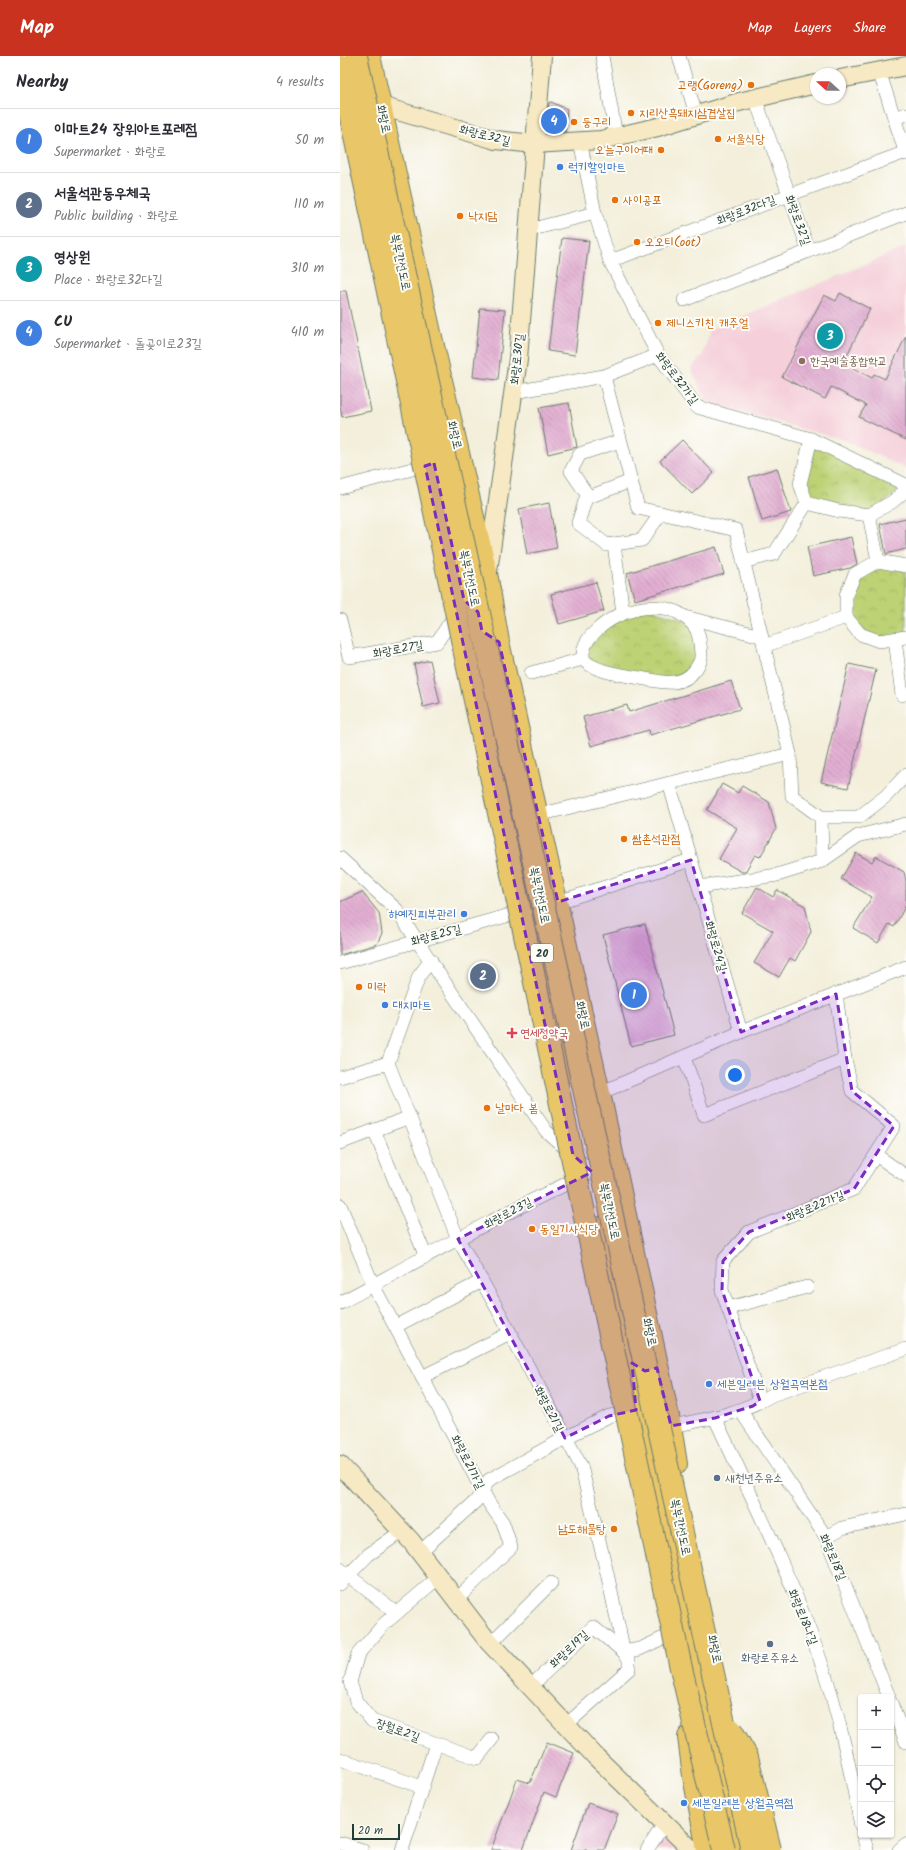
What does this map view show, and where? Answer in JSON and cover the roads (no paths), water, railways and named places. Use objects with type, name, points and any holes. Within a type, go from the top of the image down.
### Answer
[{"type":"highway","name":"북부간선도로","points":[[356,56],[752,1850]]},
{"type":"highway","name":"북부간선도로","points":[[344,77],[682,1668],[724,1850]]},
{"type":"highway","points":[[682,1668],[694,1776],[708,1850]]},
{"type":"highway","points":[[723,1716],[748,1756],[770,1850]]},
{"type":"main road","name":"화랑로","points":[[345,56],[344,77],[434,463],[532,909],[592,1172],[632,1363],[636,1410],[646,1447],[737,1850]]},
{"type":"main road","name":"화랑로","points":[[370,56],[431,333],[488,573],[499,642],[600,1092],[657,1368],[671,1426],[757,1850]]},
{"type":"street","name":"화랑로30길","points":[[488,573],[518,359],[542,56]]},
{"type":"street","points":[[602,56],[616,136]]},
{"type":"street","points":[[679,56],[696,115]]},
{"type":"street","points":[[846,78],[906,66]]},
{"type":"street","name":"화랑로32다길","points":[[610,261],[789,194],[906,153],[900,116],[879,71]]},
{"type":"street","name":"화랑로32길","points":[[381,106],[496,140],[534,144],[601,140],[658,126],[755,98],[810,85]]},
{"type":"street","name":"화랑로32길","points":[[755,98],[809,251]]},
{"type":"street","name":"화랑로32가길","points":[[580,141],[594,213],[610,261],[658,355],[697,407],[811,439],[906,485]]},
{"type":"street","points":[[528,230],[594,213]]},
{"type":"street","points":[[684,300],[906,213]]},
{"type":"street","points":[[514,392],[604,376],[658,355]]},
{"type":"street","points":[[604,376],[638,508],[736,530],[790,754],[792,796],[821,817],[859,817],[886,796],[906,775]]},
{"type":"street","points":[[807,503],[800,484],[811,439]]},
{"type":"street","points":[[588,496],[571,471],[580,454],[620,441]]},
{"type":"street","points":[[340,488],[434,463]]},
{"type":"street","points":[[631,482],[588,496],[578,523],[607,545],[642,540],[662,513]]},
{"type":"street","points":[[807,503],[869,515],[892,502],[906,490]]},
{"type":"street","points":[[744,562],[774,554],[807,503]]},
{"type":"street","points":[[869,515],[878,561]]},
{"type":"street","points":[[614,544],[623,613]]},
{"type":"street","points":[[902,695],[900,638],[879,641],[860,634],[846,617],[846,596],[854,574],[878,561],[906,566]]},
{"type":"street","points":[[464,600],[478,612],[491,597]]},
{"type":"street","name":"화랑로27길","points":[[340,620],[349,658],[437,642],[464,600]]},
{"type":"street","points":[[683,617],[695,627],[698,634],[701,657],[699,664],[690,677],[677,682],[654,682],[638,677],[622,676],[593,666],[583,659],[582,654],[588,639],[604,623],[632,610],[654,608],[669,610],[683,617],[763,641],[846,617]]},
{"type":"street","points":[[475,648],[482,631],[499,642]]},
{"type":"street","points":[[531,673],[583,659]]},
{"type":"street","points":[[538,815],[790,754]]},
{"type":"street","name":"화랑로24길","points":[[669,784],[741,1032]]},
{"type":"street","points":[[821,817],[822,861]]},
{"type":"street","points":[[699,887],[776,875],[822,861],[858,836],[906,824]]},
{"type":"street","points":[[340,858],[397,910],[546,1131],[592,1172]]},
{"type":"street","points":[[558,902],[691,860]]},
{"type":"street","name":"화랑로25길","points":[[340,963],[532,909]]},
{"type":"street","points":[[340,1077],[388,1062],[419,976],[431,960]]},
{"type":"street","points":[[600,1092],[741,1032],[906,967]]},
{"type":"street","name":"화랑로22가길","points":[[760,1401],[722,1290],[723,1261],[749,1232],[854,1189],[894,1126],[852,1091],[845,1059],[836,994]]},
{"type":"street","points":[[684,1057],[704,1115],[845,1059]]},
{"type":"street","name":"화랑로21길","points":[[388,1062],[458,1240],[510,1333],[581,1466],[607,1573],[624,1652]]},
{"type":"street","points":[[340,1143],[410,1118]]},
{"type":"street","points":[[374,1130],[426,1256]]},
{"type":"street","points":[[876,1155],[906,1176]]},
{"type":"street","name":"화랑로23길","points":[[340,1303],[426,1256],[559,1187],[592,1172]]},
{"type":"street","name":"화랑로21가길","points":[[340,1205],[374,1285],[489,1503],[503,1523],[511,1547],[456,1600]]},
{"type":"street","points":[[396,1326],[482,1282]]},
{"type":"street","points":[[728,1308],[807,1287]]},
{"type":"street","points":[[422,1376],[510,1333]]},
{"type":"street","points":[[671,1426],[715,1418],[740,1410],[772,1395],[906,1349]]},
{"type":"street","points":[[632,1363],[645,1371],[657,1368]]},
{"type":"street","points":[[420,1552],[476,1501],[489,1480],[565,1438],[609,1416],[636,1410]]},
{"type":"street","name":"화랑로18길","points":[[740,1410],[826,1537],[888,1694]]},
{"type":"street","name":"화랑로18나길","points":[[715,1418],[779,1557],[819,1656],[843,1735],[858,1811]]},
{"type":"street","points":[[340,1465],[402,1530],[490,1644],[566,1725],[664,1824],[692,1850]]},
{"type":"street","points":[[826,1537],[842,1528],[906,1514]]},
{"type":"street","points":[[397,1613],[343,1576],[402,1530]]},
{"type":"street","name":"장월로2길","points":[[439,1577],[384,1624],[358,1654],[350,1682],[356,1701],[372,1721],[477,1758],[492,1739]]},
{"type":"street","points":[[490,1644],[551,1583]]},
{"type":"street","name":"화랑로19길","points":[[530,1687],[593,1627],[624,1652]]},
{"type":"street","points":[[566,1725],[629,1669],[629,1660],[624,1652],[640,1649],[686,1627]]},
{"type":"street","points":[[894,1711],[906,1742]]},
{"type":"street","name":"장월로2길","points":[[402,1850],[436,1744]]},
{"type":"street","points":[[340,1759],[422,1787]]},
{"type":"street","points":[[647,1850],[664,1824]]},
{"type":"street","points":[[864,1838],[867,1850]]},
{"type":"street","points":[[340,1842],[362,1850]]},
{"type":"street","points":[[899,1850],[906,1844]]},
{"type":"place","name":"고랭(Goreng)","points":[[751,85]]},
{"type":"place","name":"지리산흑돼지삼겹살집","points":[[631,113]]},
{"type":"place","name":"CU","points":[[554,121]]},
{"type":"place","name":"둥구리","points":[[574,122]]},
{"type":"place","name":"서울식당","points":[[718,139]]},
{"type":"place","name":"오늘구이어때","points":[[661,150]]},
{"type":"place","name":"럭키할인마트","points":[[560,167]]},
{"type":"place","name":"사이공포","points":[[615,200]]},
{"type":"place","name":"낙지담","points":[[460,216]]},
{"type":"place","name":"오오티(oot)","points":[[637,242]]},
{"type":"place","name":"제니스키친 캐주얼","points":[[658,323]]},
{"type":"place","name":"영상원","points":[[830,336]]},
{"type":"place","name":"한국예술종합학교","points":[[802,361]]},
{"type":"place","name":"쌈촌석관점","points":[[624,839]]},
{"type":"place","name":"하예진피부관리","points":[[464,914]]},
{"type":"place","name":"서울석관동우체국","points":[[483,976]]},
{"type":"place","name":"미락","points":[[359,987]]},
{"type":"place","name":"이마트24 장위아트포레점","points":[[634,995]]},
{"type":"place","name":"대지마트","points":[[385,1005]]},
{"type":"place","name":"연세정약국","points":[[512,1033]]},
{"type":"place","name":"날마다 봄","points":[[487,1108]]},
{"type":"place","name":"동일기사식당","points":[[532,1229]]},
{"type":"place","name":"세븐일레븐 상월곡역본점","points":[[709,1384]]},
{"type":"place","name":"새천년주유소","points":[[717,1478]]},
{"type":"place","name":"남도해물탕","points":[[614,1529]]},
{"type":"place","name":"화랑로주유소","points":[[770,1644]]},
{"type":"place","name":"세븐일레븐 상월곡역점","points":[[684,1803]]}]
